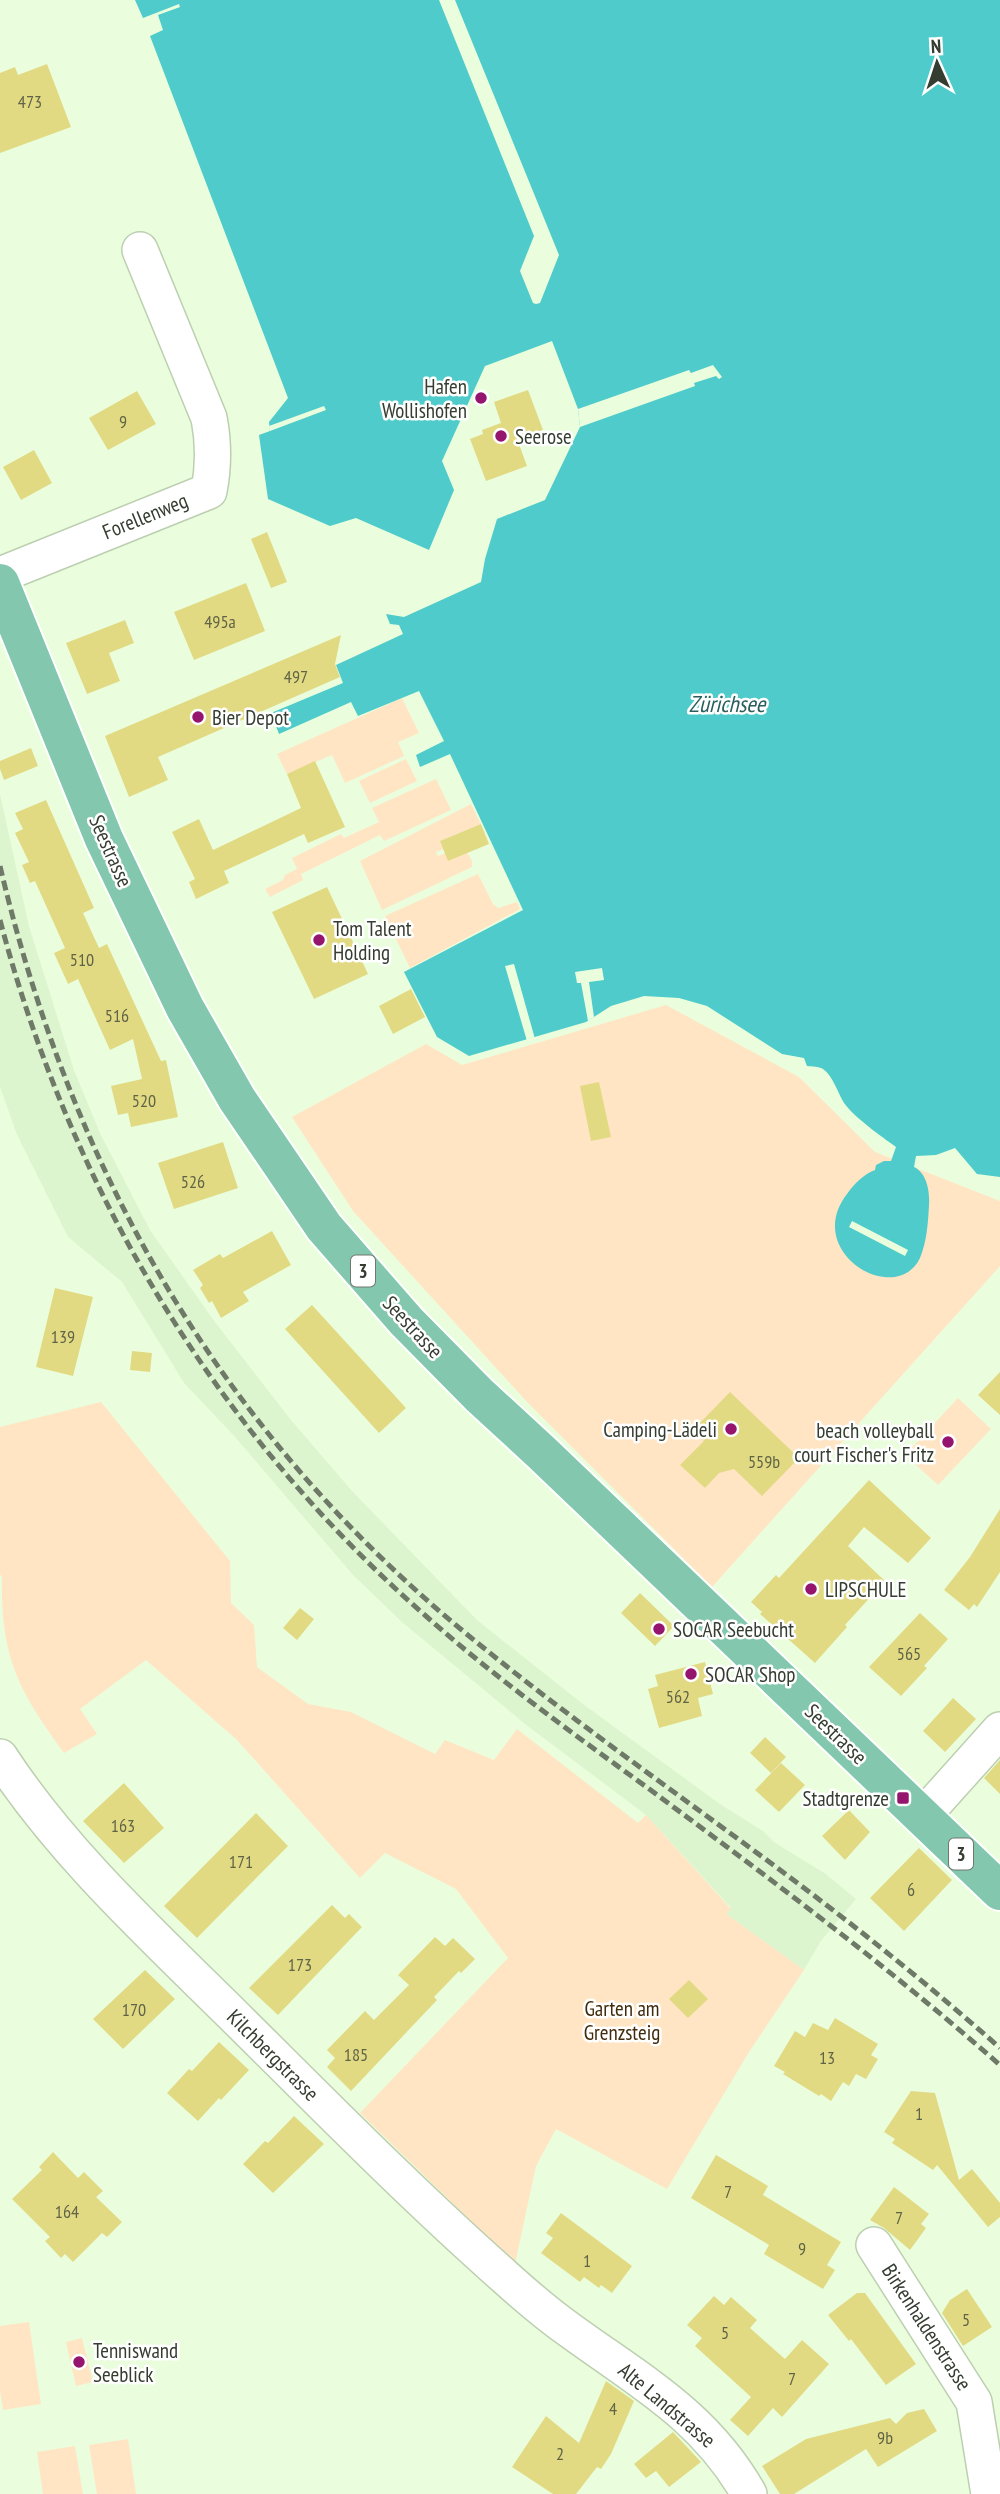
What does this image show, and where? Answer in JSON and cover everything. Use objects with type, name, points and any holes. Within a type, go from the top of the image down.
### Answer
[{"type":"main road","name":"Seestrasse","points":[[0,583],[104,839],[174,986],[237,1099],[324,1227],[405,1321],[478,1395],[1000,1891]]},
{"type":"street","name":"Forellenweg","points":[[0,575],[209,491],[214,464],[214,440],[209,418],[140,250]]},
{"type":"street","points":[[922,1817],[1000,1730]]},
{"type":"street","name":"Kilchbergstrasse","points":[[0,1757],[59,1834],[182,1964],[444,2220],[506,2278],[570,2331]]},
{"type":"street","name":"Birkenhaldenstrasse","points":[[874,2245],[974,2402],[989,2494]]},
{"type":"street","name":"Alte Landstrasse","points":[[570,2331],[630,2371],[690,2420],[734,2467],[749,2494]]},
{"type":"shaded area","points":[[0,794],[29,926],[74,1070],[100,1133],[150,1230],[215,1322],[291,1420],[353,1492],[477,1620],[583,1704],[720,1804],[763,1831],[774,1842],[826,1874],[856,1899],[821,1941],[804,1970],[726,1914],[731,1908],[646,1815],[525,1724],[403,1623],[353,1575],[235,1437],[184,1383],[122,1282],[68,1237],[17,1135],[0,1087]]},
{"type":"green space","points":[[402,698],[419,733],[398,742],[404,756],[345,783],[332,755],[287,774],[277,754]]},
{"type":"green space","points":[[406,759],[417,781],[370,803],[359,781]]},
{"type":"green space","points":[[436,779],[451,810],[384,841],[380,835],[301,874],[303,880],[270,897],[265,889],[297,869],[292,858],[341,834],[344,838],[379,822],[372,808]]},
{"type":"green space","points":[[471,804],[481,824],[440,841],[444,849],[436,852],[438,856],[467,852],[472,867],[382,910],[360,861]]},
{"type":"green space","points":[[478,874],[493,904],[498,908],[517,902],[520,909],[410,968],[385,916]]},
{"type":"green space","points":[[666,1005],[799,1077],[875,1152],[1000,1201],[1000,1266],[712,1587],[529,1404],[353,1211],[292,1117],[426,1044],[462,1065]]},
{"type":"green space","name":"beach volleyball court Fischer's Fritz","points":[[958,1398],[991,1429],[938,1485],[905,1455]]},
{"type":"green space","name":"Garten am Grenzsteig","points":[[101,1402],[230,1561],[231,1603],[254,1625],[257,1667],[308,1704],[351,1712],[435,1754],[445,1740],[494,1760],[517,1729],[638,1823],[646,1815],[731,1909],[726,1914],[804,1970],[749,2052],[667,2189],[556,2129],[536,2166],[515,2264],[360,2113],[508,1958],[456,1889],[385,1853],[360,1878],[237,1740],[146,1660],[80,1709],[97,1734],[64,1753],[35,1712],[9,1653],[0,1574],[0,1427]]},
{"type":"green space","points":[[29,2322],[41,2404],[3,2410],[0,2391],[0,2326]]},
{"type":"green space","name":"Tenniswand Seeblick","points":[[82,2338],[93,2382],[76,2386],[66,2342]]},
{"type":"green space","points":[[128,2439],[136,2494],[97,2494],[89,2445]]},
{"type":"green space","points":[[75,2446],[83,2494],[43,2494],[37,2452]]},
{"type":"water","name":"Zürichsee","points":[[135,0],[1000,0],[1000,1177],[977,1174],[955,1148],[936,1155],[916,1156],[914,1167],[925,1178],[928,1189],[928,1218],[926,1239],[920,1258],[908,1272],[892,1277],[874,1275],[858,1266],[844,1253],[836,1236],[836,1215],[847,1194],[867,1174],[875,1170],[876,1165],[891,1161],[896,1147],[849,1109],[823,1069],[807,1066],[804,1058],[782,1054],[707,1006],[679,998],[644,996],[611,1006],[586,1022],[469,1056],[437,1037],[404,972],[523,910],[450,754],[420,767],[416,755],[444,741],[419,691],[358,716],[351,702],[279,734],[271,713],[343,683],[336,665],[403,634],[399,625],[390,624],[386,614],[404,617],[481,582],[497,519],[545,500],[580,427],[578,409],[552,341],[485,366],[442,461],[454,490],[429,550],[356,518],[330,526],[268,499],[259,435],[270,431],[269,422],[288,398],[150,36],[163,30],[158,15],[180,7],[179,4],[143,18]]},
{"type":"pier","points":[[439,0],[455,0],[559,255],[540,303],[533,303],[520,271],[534,236]]},
{"type":"pier","points":[[713,365],[722,377],[719,379],[716,376],[694,383],[695,386],[580,427],[578,409],[689,370],[691,373]]},
{"type":"pier","points":[[324,406],[326,410],[270,431],[269,426]]},
{"type":"pier","points":[[514,964],[535,1039],[527,1041],[505,966]]},
{"type":"pier","points":[[602,968],[604,980],[589,982],[594,1017],[588,1021],[581,983],[577,983],[575,972]]},
{"type":"pier","points":[[852,1221],[908,1250],[905,1256],[849,1227]]},
{"type":"building","points":[[47,64],[71,127],[0,153],[0,73],[15,67],[18,75]]},
{"type":"building","name":"Seerose","points":[[528,390],[543,430],[517,439],[527,466],[486,481],[470,439],[483,434],[482,430],[501,423],[494,402]]},
{"type":"building","points":[[137,391],[156,424],[108,450],[89,418]]},
{"type":"building","points":[[34,450],[52,483],[21,500],[3,467]]},
{"type":"building","points":[[267,532],[287,582],[271,588],[251,539]]},
{"type":"building","points":[[246,583],[265,631],[194,660],[174,612]]},
{"type":"building","points":[[125,620],[134,643],[109,653],[120,681],[87,694],[66,643]]},
{"type":"building","points":[[341,635],[335,664],[340,677],[158,757],[168,780],[129,797],[105,736]]},
{"type":"building","points":[[31,748],[38,766],[4,780],[0,761]]},
{"type":"building","points":[[315,761],[345,827],[308,843],[304,834],[224,871],[229,883],[196,899],[189,882],[195,879],[172,832],[199,819],[213,850],[301,808],[287,774]]},
{"type":"building","points":[[46,800],[94,908],[83,913],[99,948],[107,944],[161,1061],[166,1060],[178,1117],[131,1127],[128,1113],[118,1115],[111,1086],[142,1079],[133,1039],[110,1050],[78,979],[68,984],[54,953],[65,948],[35,881],[30,883],[22,865],[29,862],[15,833],[23,829],[15,813]]},
{"type":"building","points":[[481,824],[489,844],[448,861],[440,841]]},
{"type":"building","name":"Tom Talent Holding","points":[[327,887],[368,974],[314,999],[272,912]]},
{"type":"building","points":[[411,989],[425,1017],[393,1034],[379,1006]]},
{"type":"building","points":[[599,1082],[611,1137],[591,1141],[580,1086]]},
{"type":"building","points":[[223,1142],[238,1188],[174,1209],[158,1163]]},
{"type":"building","points":[[272,1231],[291,1265],[243,1292],[249,1301],[221,1318],[212,1301],[209,1303],[200,1288],[203,1285],[193,1270],[220,1254],[223,1258]]},
{"type":"building","points":[[55,1288],[93,1297],[73,1376],[36,1367]]},
{"type":"building","points":[[312,1305],[406,1408],[379,1433],[285,1329]]},
{"type":"building","points":[[132,1351],[152,1353],[150,1372],[130,1370]]},
{"type":"building","points":[[1000,1372],[1000,1415],[978,1395]]},
{"type":"building","points":[[730,1392],[799,1458],[762,1496],[734,1469],[719,1473],[705,1488],[680,1465],[704,1441],[693,1430]]},
{"type":"building","points":[[869,1480],[931,1538],[908,1563],[864,1527],[848,1546],[885,1581],[815,1663],[760,1614],[762,1612],[751,1602],[776,1575],[779,1578]]},
{"type":"building","points":[[1000,1509],[1000,1572],[977,1607],[974,1604],[969,1610],[944,1590],[970,1557]]},
{"type":"building","points":[[640,1593],[674,1626],[655,1646],[621,1613]]},
{"type":"building","points":[[300,1608],[314,1619],[297,1640],[283,1628]]},
{"type":"building","points":[[920,1613],[948,1639],[924,1666],[927,1668],[901,1696],[869,1667]]},
{"type":"building","points":[[705,1662],[713,1694],[698,1698],[702,1716],[659,1728],[648,1689],[658,1686],[655,1675]]},
{"type":"building","points":[[953,1698],[976,1719],[945,1752],[923,1731]]},
{"type":"building","points":[[765,1737],[786,1757],[771,1773],[750,1753]]},
{"type":"building","points":[[1000,1760],[1000,1794],[984,1778]]},
{"type":"building","points":[[781,1763],[805,1785],[779,1812],[755,1790]]},
{"type":"building","points":[[124,1783],[164,1828],[124,1863],[83,1821]]},
{"type":"building","points":[[849,1810],[870,1832],[845,1860],[822,1836]]},
{"type":"building","points":[[256,1813],[288,1846],[197,1938],[164,1906]]},
{"type":"building","points":[[919,1848],[952,1880],[904,1931],[870,1898]]},
{"type":"building","points":[[332,1905],[345,1918],[349,1914],[362,1927],[278,2015],[249,1988]]},
{"type":"building","points":[[435,1937],[445,1946],[453,1938],[475,1959],[434,1997],[437,2000],[351,2091],[327,2067],[335,2058],[327,2050],[365,2011],[374,2020],[409,1985],[398,1975]]},
{"type":"building","points":[[145,1970],[175,1999],[123,2049],[93,2019]]},
{"type":"building","points":[[689,1980],[708,1999],[688,2018],[669,1999]]},
{"type":"building","points":[[835,2018],[878,2044],[871,2055],[878,2059],[866,2079],[856,2074],[849,2086],[843,2082],[831,2101],[783,2074],[785,2072],[774,2066],[795,2031],[805,2037],[813,2023],[828,2030]]},
{"type":"building","points":[[219,2042],[249,2070],[198,2121],[167,2093]]},
{"type":"building","points":[[911,2091],[935,2093],[959,2180],[972,2169],[1000,2203],[1000,2217],[988,2227],[937,2165],[933,2170],[892,2143],[895,2139],[884,2132]]},
{"type":"building","points":[[294,2116],[324,2144],[273,2193],[243,2164]]},
{"type":"building","points":[[53,2152],[78,2178],[84,2172],[103,2191],[96,2197],[122,2222],[107,2237],[102,2233],[73,2262],[65,2254],[61,2258],[45,2241],[50,2237],[12,2199],[42,2170],[39,2167]]},
{"type":"building","points":[[716,2155],[768,2186],[763,2195],[841,2242],[827,2265],[835,2270],[823,2289],[764,2254],[769,2245],[691,2198]]},
{"type":"building","points":[[894,2187],[929,2214],[921,2224],[926,2228],[910,2250],[870,2220]]},
{"type":"building","points":[[561,2213],[632,2266],[612,2293],[601,2285],[599,2288],[584,2277],[580,2282],[541,2253],[553,2238],[546,2233]]},
{"type":"building","points":[[967,2289],[992,2327],[963,2346],[942,2313],[950,2300]]},
{"type":"building","points":[[857,2293],[865,2293],[916,2364],[886,2385],[851,2339],[849,2341],[828,2315]]},
{"type":"building","points":[[714,2296],[724,2305],[731,2297],[757,2320],[750,2328],[785,2359],[802,2340],[829,2364],[782,2417],[773,2408],[748,2436],[730,2420],[751,2397],[695,2346],[702,2338],[687,2325]]},
{"type":"building","points":[[606,2381],[634,2401],[611,2454],[601,2469],[597,2467],[576,2494],[553,2494],[512,2467],[546,2416],[579,2443]]},
{"type":"building","points":[[924,2409],[937,2431],[878,2467],[866,2449],[794,2494],[780,2494],[762,2466],[806,2439],[890,2418],[896,2424],[907,2413]]},
{"type":"building","points":[[673,2432],[701,2462],[669,2487],[656,2471],[646,2478],[634,2464]]},
{"type":"railway","points":[[0,866],[31,978],[69,1086],[114,1190],[167,1288],[229,1381],[298,1470],[376,1553],[463,1631],[591,1731],[833,1910],[1000,2048]]},
{"type":"railway","points":[[0,920],[30,1020],[67,1117],[111,1211],[161,1301],[218,1387],[281,1468],[351,1545],[454,1641],[539,1708],[831,1926],[1000,2065]]},
{"type":"place","name":"Hafen Wollishofen","points":[[481,398]]},
{"type":"place","name":"Seerose","points":[[501,436]]},
{"type":"place","name":"Bier Depot","points":[[198,717]]},
{"type":"place","name":"Tom Talent Holding","points":[[319,940]]},
{"type":"place","name":"Camping-Lädeli","points":[[731,1429]]},
{"type":"place","name":"beach volleyball court Fischer's Fritz","points":[[948,1442]]},
{"type":"place","name":"LIPSCHULE","points":[[811,1589]]},
{"type":"place","name":"SOCAR Seebucht","points":[[659,1629]]},
{"type":"place","name":"SOCAR Shop","points":[[691,1674]]},
{"type":"place","name":"Stadtgrenze","points":[[903,1798]]},
{"type":"place","name":"Tenniswand Seeblick","points":[[79,2362]]}]
